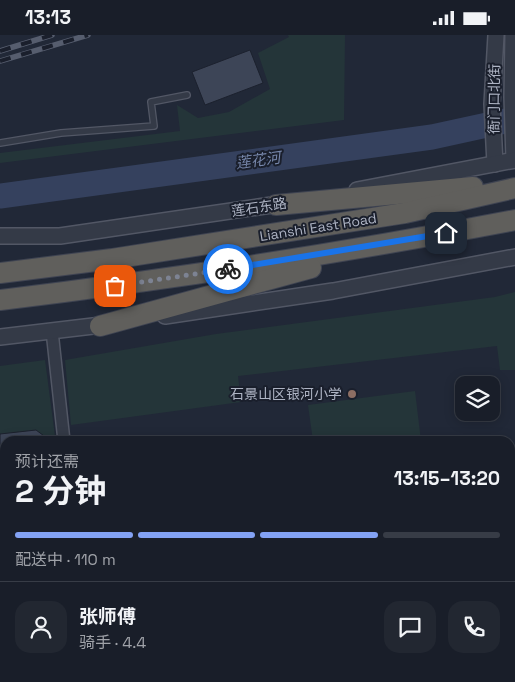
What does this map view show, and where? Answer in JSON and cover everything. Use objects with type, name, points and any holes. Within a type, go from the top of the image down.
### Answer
[{"type":"highway","points":[[276,205],[515,183]]},
{"type":"highway","name":"Lianshi East Road","points":[[0,273],[112,259],[405,213],[515,188]]},
{"type":"highway","name":"Lianshi East Road","points":[[0,300],[115,286],[412,240],[515,220]]},
{"type":"highway","points":[[100,326],[412,240]]},
{"type":"street","name":"衙门口北街","points":[[494,156],[492,104],[496,35]]},
{"type":"street","name":"衙门口北街","points":[[513,35],[512,97],[514,155]]},
{"type":"street","name":"莲石东路","points":[[0,236],[60,236],[276,205],[494,156],[514,155]]},
{"type":"street","points":[[0,337],[100,326],[333,291],[515,257]]},
{"type":"street","points":[[52,331],[63,436]]},
{"type":"lane","points":[[0,143],[61,133],[154,126],[151,102],[187,95]]},
{"type":"shaded area","points":[[288,35],[345,35],[344,120],[0,163],[0,153],[180,131],[177,105],[198,118],[229,112],[270,89],[258,53],[289,37]]},
{"type":"shaded area","points":[[515,292],[515,370],[500,370],[497,346],[238,376],[241,402],[71,425],[65,360],[216,334],[495,297]]},
{"type":"shaded area","points":[[45,360],[55,436],[0,436],[0,366]]},
{"type":"shaded area","points":[[415,391],[420,436],[312,436],[308,405]]},
{"type":"building","points":[[250,50],[263,83],[205,105],[192,72]]},
{"type":"building","points":[[36,430],[44,436],[0,436],[0,434]]},
{"type":"waterway","name":"莲花河","points":[[0,196],[432,137],[515,119]]},
{"type":"railway","points":[[0,51],[52,35]]},
{"type":"railway","points":[[0,61],[88,35]]},
{"type":"way so far","points":[[115,286],[228,269]]},
{"type":"place","name":"石景山区银河小学","points":[[352,394]]},
{"type":"route","points":[[228,269],[446,233]]}]
